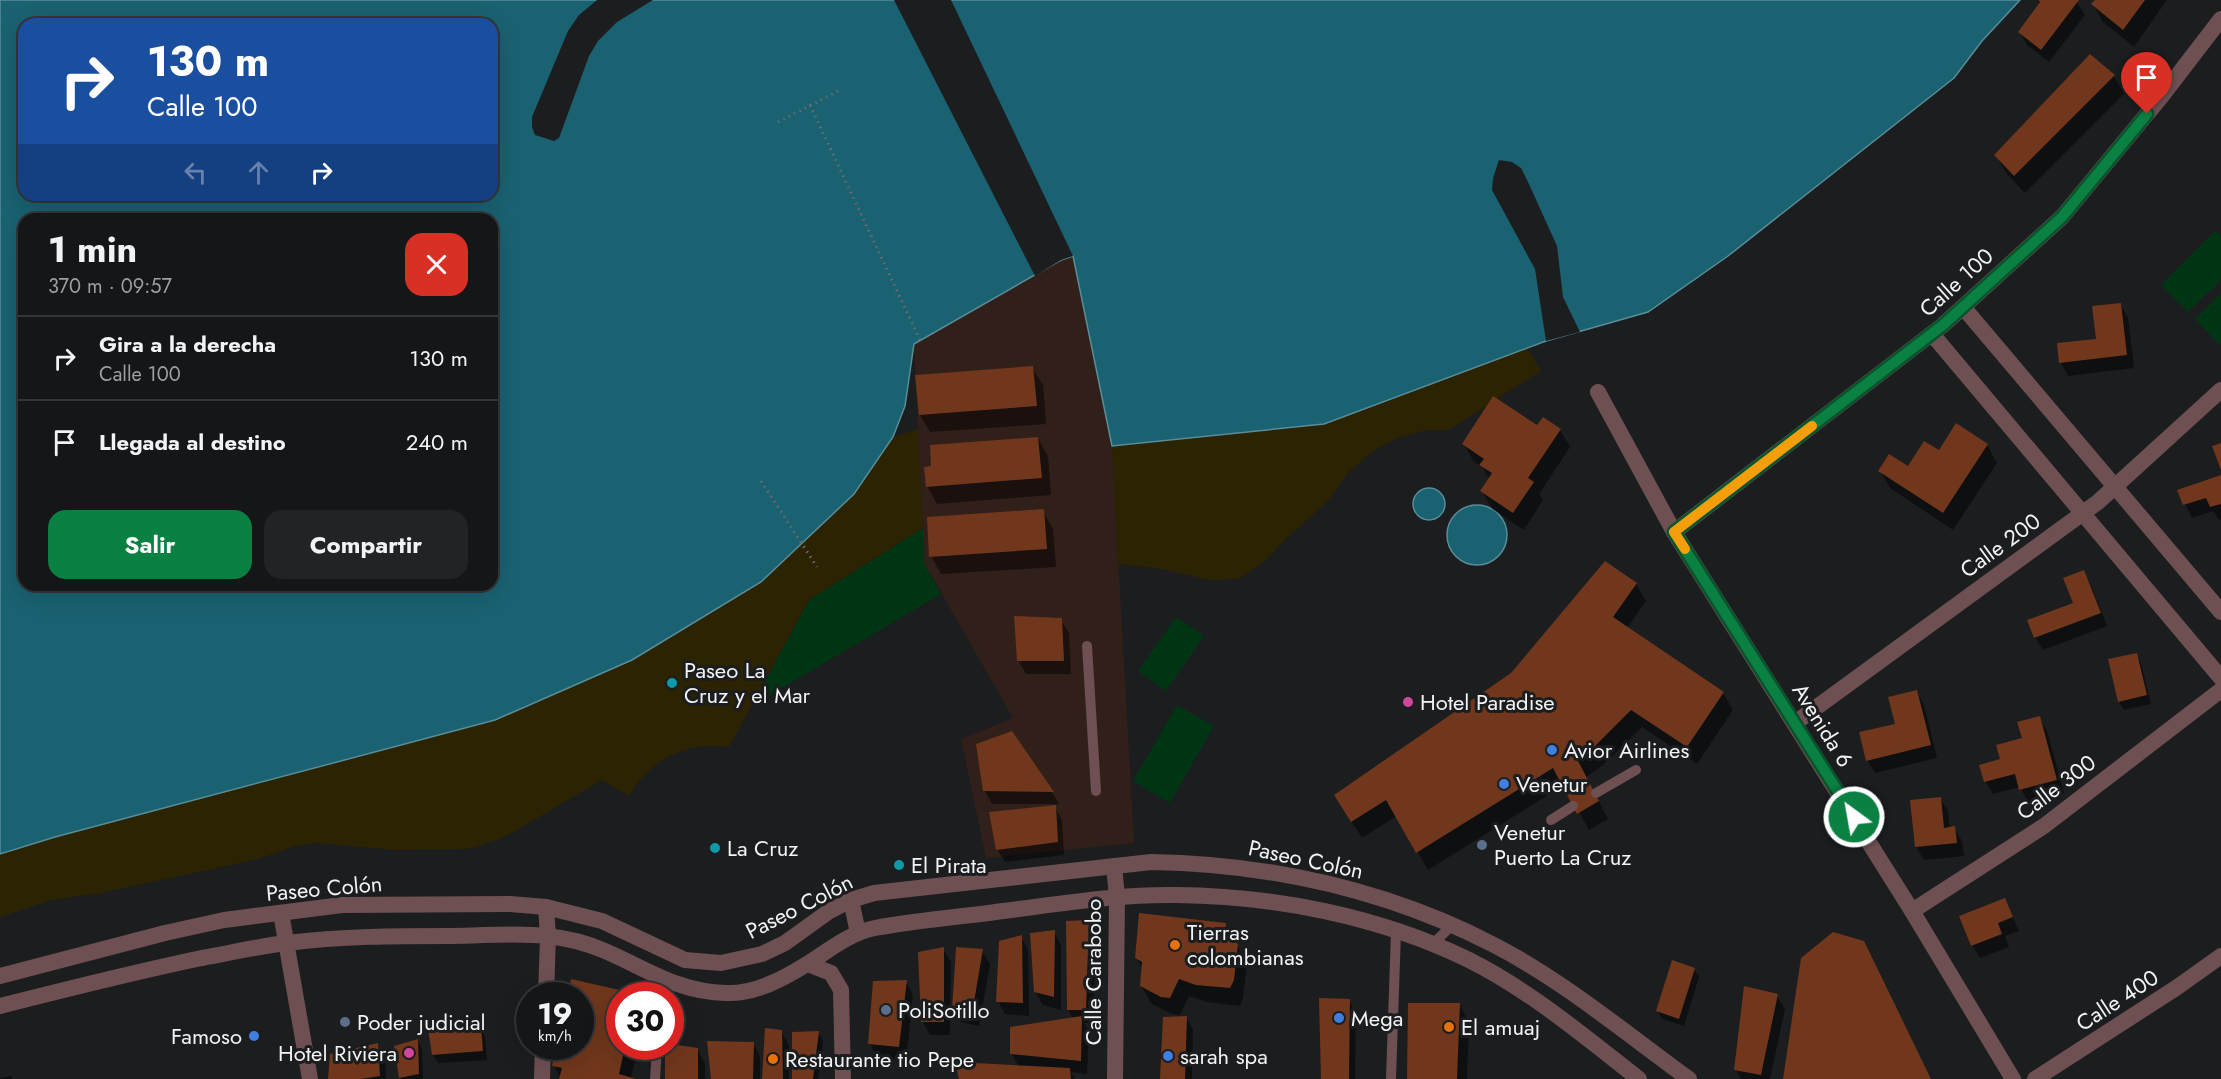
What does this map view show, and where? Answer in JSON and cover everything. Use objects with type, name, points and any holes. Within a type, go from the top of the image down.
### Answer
[{"type":"street","name":"Calle 100","points":[[1674,532],[1932,334],[2062,217],[2161,97],[2221,19]]},
{"type":"street","points":[[1964,307],[2221,612]]},
{"type":"street","points":[[1932,334],[2221,678]]},
{"type":"street","name":"Calle 200","points":[[1795,723],[2082,513],[2221,390]]},
{"type":"street","name":"Avenida 6","points":[[1598,392],[1674,532],[1912,911],[2013,1079]]},
{"type":"street","name":"Calle 300","points":[[1912,911],[2044,826],[2221,690]]},
{"type":"street","name":"Paseo Colón","points":[[0,976],[224,920],[342,905],[510,904],[546,907],[602,921],[684,960],[721,963],[762,954],[785,943],[819,917],[851,900],[874,893],[1151,862],[1169,862],[1260,869],[1305,877],[1385,900],[1451,926],[1494,945],[1525,963],[1689,1079]]},
{"type":"street","name":"Calle Carabobo","points":[[1114,866],[1117,897],[1115,1079]]},
{"type":"street","points":[[684,990],[742,992],[780,980],[832,946],[870,928],[1117,897],[1174,895],[1237,898],[1311,908],[1396,930],[1473,962],[1539,1004],[1639,1079]]},
{"type":"street","points":[[851,900],[858,933]]},
{"type":"street","points":[[546,907],[548,936],[546,982]]},
{"type":"street","points":[[281,913],[310,1079]]},
{"type":"street","points":[[0,1006],[177,963],[286,943],[377,936],[548,936],[584,943],[604,950],[654,982]]},
{"type":"street","name":"Calle 400","points":[[2035,1079],[2176,988],[2221,956]]},
{"type":"street","points":[[808,963],[831,974],[841,990],[843,1079]]},
{"type":"street","points":[[542,1079],[543,1060]]},
{"type":"lane","points":[[1087,646],[1095,790]]},
{"type":"lane","points":[[1596,794],[1636,770]]},
{"type":"lane","points":[[1551,820],[1573,806]]},
{"type":"lane","points":[[1433,944],[1451,926]]},
{"type":"lane","points":[[1391,1079],[1396,930]]},
{"type":"lane","points":[[655,1079],[656,1060]]},
{"type":"path","points":[[778,122],[840,90]]},
{"type":"path","points":[[810,105],[920,340]]},
{"type":"path","points":[[760,481],[817,567]]},
{"type":"shaded area","points":[[1073,256],[1112,446],[1134,843],[986,858],[961,739],[1013,718],[924,563],[914,344],[1061,260]]},
{"type":"green space","points":[[2215,231],[2221,237],[2221,280],[2188,312],[2161,285]]},
{"type":"green space","points":[[2221,293],[2221,344],[2220,345],[2195,319]]},
{"type":"green space","points":[[923,528],[924,563],[941,594],[752,706],[809,600]]},
{"type":"green space","points":[[1176,617],[1204,636],[1166,691],[1138,671]]},
{"type":"green space","points":[[1177,705],[1214,726],[1170,803],[1133,781]]},
{"type":"sand","points":[[1525,345],[1541,371],[1449,430],[1426,430],[1396,439],[1371,452],[1349,472],[1327,502],[1265,561],[1241,578],[1214,581],[1156,568],[1118,564],[1112,446],[1323,424]]},
{"type":"sand","name":"Paseo La Cruz y el Mar","points":[[918,429],[923,528],[809,600],[729,747],[699,747],[672,755],[659,762],[648,772],[629,796],[602,780],[510,834],[468,849],[396,850],[317,843],[296,846],[258,859],[101,893],[52,900],[0,917],[0,854],[55,837],[495,720],[632,660],[854,494],[893,437]]},
{"type":"water","points":[[0,0],[2020,0],[1982,41],[1954,78],[1728,256],[1648,312],[1546,341],[1324,424],[1112,446],[1073,256],[1061,260],[914,344],[905,406],[893,437],[854,494],[761,582],[632,660],[495,720],[55,837],[0,854]]},
{"type":"water","points":[[1429,488],[1440,493],[1445,504],[1440,515],[1429,520],[1418,515],[1413,504],[1418,493]]},
{"type":"water","points":[[1471,505],[1483,505],[1499,513],[1505,523],[1507,535],[1505,547],[1499,557],[1483,565],[1471,565],[1455,557],[1447,541],[1447,529],[1455,513]]},
{"type":"pier","points":[[597,0],[653,0],[617,22],[598,41],[589,56],[559,138],[554,141],[535,135],[532,117],[568,31],[579,15]]},
{"type":"pier","points":[[894,0],[951,0],[1073,256],[1061,260],[1035,276]]},
{"type":"pier","points":[[1499,160],[1512,162],[1521,168],[1528,182],[1557,246],[1563,297],[1580,332],[1546,341],[1535,269],[1492,190]]},
{"type":"building","points":[[2038,0],[2079,0],[2041,50],[2018,32],[2040,2]]},
{"type":"building","points":[[2095,0],[2145,0],[2123,30],[2091,4]]},
{"type":"building","points":[[2090,54],[2115,75],[2014,176],[1994,155]]},
{"type":"building","points":[[2121,303],[2127,355],[2059,363],[2057,343],[2096,339],[2092,306]]},
{"type":"building","points":[[1033,366],[1037,406],[919,415],[915,375]]},
{"type":"building","points":[[1493,396],[1537,425],[1543,417],[1561,429],[1528,478],[1534,482],[1513,513],[1480,491],[1492,473],[1479,465],[1484,459],[1462,444]]},
{"type":"building","points":[[1956,423],[1988,444],[1943,513],[1878,471],[1889,454],[1908,466],[1924,441],[1939,450]]},
{"type":"building","points":[[1038,437],[1042,478],[926,487],[924,467],[931,466],[930,445]]},
{"type":"building","points":[[2221,443],[2221,470],[2212,446]]},
{"type":"building","points":[[2221,475],[2221,504],[2210,507],[2206,498],[2183,505],[2177,490]]},
{"type":"building","points":[[1044,509],[1047,549],[929,557],[927,517]]},
{"type":"building","points":[[1605,561],[1637,583],[1613,617],[1724,692],[1687,747],[1631,710],[1593,748],[1577,759],[1599,801],[1577,814],[1553,768],[1416,853],[1386,800],[1351,822],[1334,795],[1511,673]]},
{"type":"building","points":[[2084,570],[2101,613],[2034,638],[2027,620],[2073,603],[2063,578]]},
{"type":"building","points":[[1014,616],[1062,618],[1064,661],[1017,661]]},
{"type":"building","points":[[2137,653],[2147,695],[2118,702],[2108,659]]},
{"type":"building","points":[[1917,690],[1931,745],[1866,761],[1859,732],[1895,724],[1888,697]]},
{"type":"building","points":[[2040,716],[2057,780],[2019,790],[2015,774],[1984,782],[1979,765],[2000,759],[1996,745],[2022,738],[2017,722]]},
{"type":"building","points":[[1012,731],[1054,792],[983,791],[976,744]]},
{"type":"building","points":[[1941,797],[1944,828],[1955,826],[1957,843],[1915,847],[1910,800]]},
{"type":"building","points":[[1056,805],[1058,842],[996,850],[989,812]]},
{"type":"building","points":[[2005,898],[2013,917],[1998,923],[2002,934],[1971,946],[1959,916]]},
{"type":"building","points":[[1139,913],[1226,923],[1225,937],[1238,944],[1234,980],[1230,988],[1196,985],[1179,979],[1170,998],[1161,997],[1140,986],[1142,962],[1135,958]]},
{"type":"building","points":[[1089,920],[1086,1010],[1067,1010],[1066,921]]},
{"type":"building","points":[[1055,930],[1054,997],[1034,992],[1030,933]]},
{"type":"building","points":[[1833,932],[1864,941],[1931,1079],[1783,1079],[1801,958]]},
{"type":"building","points":[[1022,935],[1023,1003],[996,1002],[999,941]]},
{"type":"building","points":[[944,947],[944,1022],[921,1022],[918,952]]},
{"type":"building","points":[[956,947],[983,949],[972,1014],[952,1010]]},
{"type":"building","points":[[1672,960],[1695,968],[1679,1019],[1656,1011]]},
{"type":"building","points":[[907,980],[899,1047],[868,1044],[873,981]]},
{"type":"building","points":[[594,984],[606,987],[606,1060],[622,1060],[619,1074],[636,1079],[559,1079],[562,1068],[552,1066],[553,1060],[594,1060]]},
{"type":"building","points":[[1744,986],[1778,994],[1761,1075],[1734,1070]]},
{"type":"building","points":[[1319,998],[1350,999],[1349,1079],[1321,1079]]},
{"type":"building","points":[[1408,1003],[1460,1003],[1457,1079],[1407,1079]]},
{"type":"building","points":[[1082,1016],[1081,1061],[1010,1054],[1010,1027]]},
{"type":"building","points":[[1187,1016],[1185,1079],[1160,1079],[1163,1017]]},
{"type":"building","points":[[481,1027],[483,1051],[432,1055],[428,1029]]},
{"type":"building","points":[[765,1028],[782,1030],[783,1079],[762,1079]]},
{"type":"building","points":[[819,1031],[813,1079],[792,1079],[792,1032]]},
{"type":"building","points":[[418,1039],[419,1074],[399,1078],[394,1046]]},
{"type":"building","points":[[707,1041],[754,1042],[753,1079],[711,1079]]},
{"type":"building","points":[[378,1043],[380,1076],[361,1079],[328,1079],[330,1054]]},
{"type":"building","points":[[684,1046],[698,1048],[698,1079],[665,1079],[665,1060],[684,1060]]},
{"type":"building","points":[[955,1062],[1070,1068],[1071,1079],[959,1079]]},
{"type":"slow traffic","points":[[1685,549],[1674,532],[1812,426]]},
{"type":"place","name":"Paseo La Cruz y el Mar","points":[[672,683]]},
{"type":"place","name":"Hotel Paradise","points":[[1408,702]]},
{"type":"place","name":"Avior Airlines","points":[[1552,750]]},
{"type":"place","name":"Venetur","points":[[1504,784]]},
{"type":"place","name":"Venetur Puerto La Cruz","points":[[1482,845]]},
{"type":"place","name":"La Cruz","points":[[715,848]]},
{"type":"place","name":"El Pirata","points":[[899,865]]},
{"type":"place","name":"Tierras colombianas","points":[[1175,945]]},
{"type":"place","name":"PoliSotillo","points":[[886,1010]]},
{"type":"place","name":"Mega","points":[[1339,1018]]},
{"type":"place","name":"Poder judicial","points":[[345,1022]]},
{"type":"place","name":"El amuaj","points":[[1449,1027]]},
{"type":"place","name":"Famoso","points":[[254,1036]]},
{"type":"place","name":"Hotel Riviera","points":[[409,1053]]},
{"type":"place","name":"sarah spa","points":[[1168,1056]]},
{"type":"place","name":"Restaurante tio Pepe","points":[[773,1059]]},
{"type":"route","points":[[1854,817],[1674,532],[1943,325],[2062,217],[2147,114]]}]
